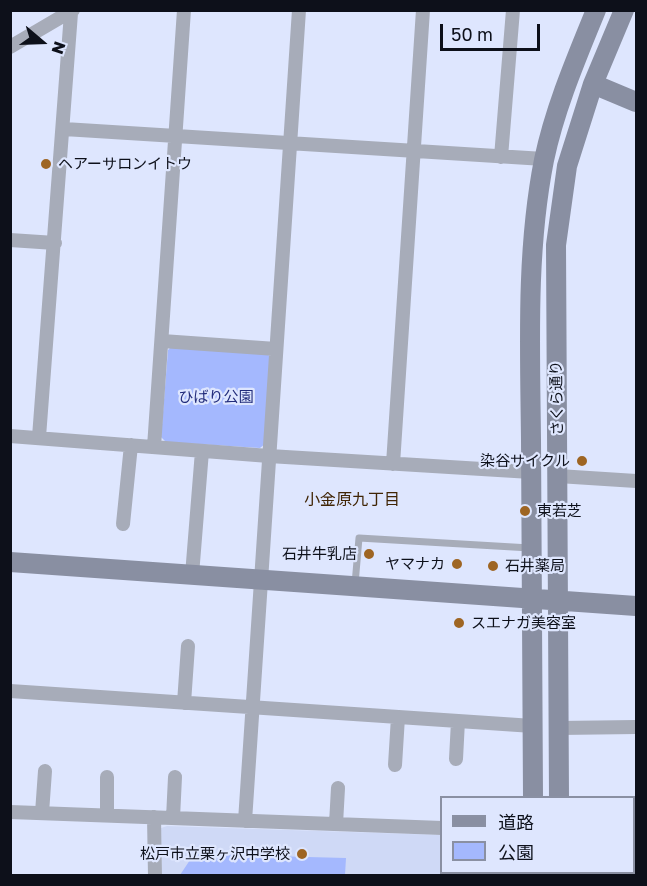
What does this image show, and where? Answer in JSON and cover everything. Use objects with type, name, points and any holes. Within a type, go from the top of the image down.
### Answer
[{"type":"street","points":[[154,447],[184,10]]},
{"type":"street","points":[[245,821],[291,145],[298,10]]},
{"type":"street","points":[[393,464],[423,10]]},
{"type":"street","points":[[501,157],[513,10]]},
{"type":"street","name":"さくら通り","points":[[533,796],[532,252],[544,159],[568,77],[596,10]]},
{"type":"street","name":"さくら通り","points":[[560,796],[556,245],[567,166],[593,84],[624,10]]},
{"type":"street","points":[[10,47],[73,12]]},
{"type":"street","points":[[39,437],[73,12]]},
{"type":"street","points":[[593,84],[636,102]]},
{"type":"street","points":[[64,129],[291,145],[544,159],[567,166]]},
{"type":"street","points":[[10,240],[55,243]]},
{"type":"street","points":[[162,341],[276,349]]},
{"type":"street","points":[[10,436],[269,456],[531,472]]},
{"type":"street","points":[[123,524],[131,445]]},
{"type":"street","points":[[192,575],[202,451]]},
{"type":"street","points":[[558,476],[636,481]]},
{"type":"street","points":[[10,562],[636,606]]},
{"type":"street","points":[[184,702],[188,646]]},
{"type":"street","points":[[10,691],[533,726]]},
{"type":"street","points":[[395,765],[398,717]]},
{"type":"street","points":[[456,759],[458,721]]},
{"type":"street","points":[[559,728],[636,727]]},
{"type":"street","points":[[42,813],[45,771]]},
{"type":"street","points":[[107,777],[107,815]]},
{"type":"street","points":[[174,818],[175,777]]},
{"type":"street","points":[[336,824],[338,788]]},
{"type":"street","points":[[10,812],[440,828]]},
{"type":"street","points":[[154,817],[154,876]]},
{"type":"lane","points":[[355,586],[359,538],[532,548]]},
{"type":"shaded area","name":"松戸市立栗ヶ沢中学校","points":[[167,826],[440,835],[440,874],[522,875],[162,875],[161,828]]},
{"type":"green space","name":"ひばり公園","points":[[172,346],[266,353],[271,357],[265,444],[260,448],[166,442],[161,437],[168,350]]},
{"type":"green space","points":[[194,854],[346,858],[345,875],[180,875]]},
{"type":"place","name":"ヘアーサロンイトウ","points":[[46,164]]},
{"type":"place","name":"染谷サイクル","points":[[582,461]]},
{"type":"place","name":"東若芝","points":[[525,511]]},
{"type":"place","name":"石井牛乳店","points":[[369,554]]},
{"type":"place","name":"ヤマナカ","points":[[457,564]]},
{"type":"place","name":"石井薬局","points":[[493,566]]},
{"type":"place","name":"スエナガ美容室","points":[[459,623]]},
{"type":"place","name":"松戸市立栗ヶ沢中学校","points":[[302,854]]},
{"type":"district","name":"小金原九丁目","points":[[352,500]]}]
